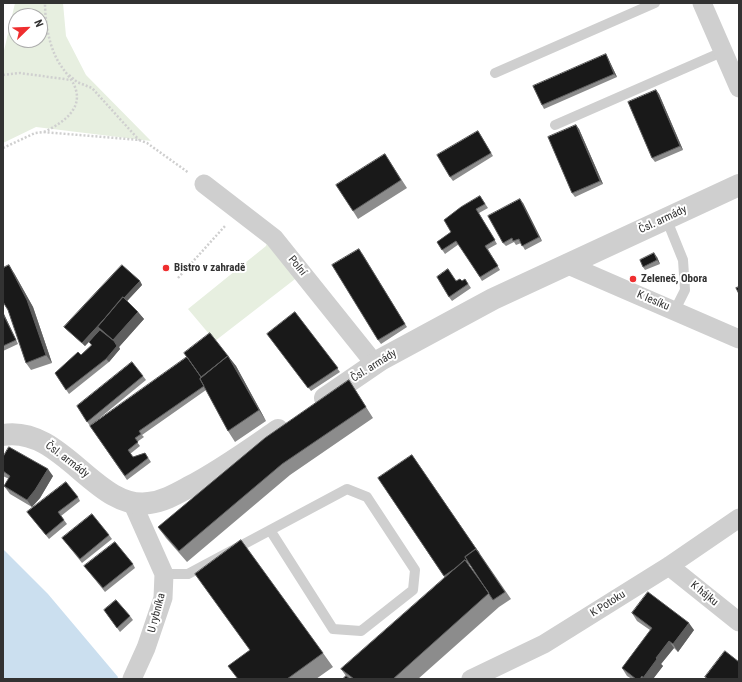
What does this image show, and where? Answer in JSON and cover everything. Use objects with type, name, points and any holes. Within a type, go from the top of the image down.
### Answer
[{"type":"street","points":[[702,3],[722,52],[739,88]]},
{"type":"street","name":"Polní","points":[[204,184],[274,238],[375,364]]},
{"type":"street","name":"Čsl. armády","points":[[3,435],[15,433],[47,444],[114,496],[132,502],[147,504],[167,499],[218,472],[375,364],[493,299],[739,185]]},
{"type":"street","name":"K lesíku","points":[[566,264],[739,339]]},
{"type":"street","name":"U rybníka","points":[[132,502],[164,574],[163,598],[146,648],[132,679]]},
{"type":"street","name":"K Potoku","points":[[470,679],[544,644],[669,566],[739,518]]},
{"type":"street","name":"K hájku","points":[[669,566],[739,622]]},
{"type":"lane","points":[[495,73],[655,3]]},
{"type":"lane","points":[[555,125],[722,52]]},
{"type":"lane","points":[[666,218],[683,260],[685,290],[675,310]]},
{"type":"lane","points":[[164,574],[188,574],[270,530],[347,490],[366,497],[415,570],[412,590],[361,631],[333,630],[270,530]]},
{"type":"path","points":[[45,3],[50,40],[60,65],[77,82],[92,88],[139,140]]},
{"type":"path","points":[[43,132],[67,119],[77,100],[76,90],[66,72]]},
{"type":"path","points":[[3,75],[20,73],[71,80]]},
{"type":"path","points":[[3,148],[35,133],[43,132],[139,140],[147,143],[204,184]]},
{"type":"path","points":[[178,278],[239,211]]},
{"type":"green space","points":[[15,3],[63,3],[66,36],[86,75],[151,141],[36,127],[3,143],[3,55],[8,33],[8,48],[48,48],[48,8],[14,8]]},
{"type":"green space","points":[[268,239],[299,276],[215,341],[188,309],[266,246]]},
{"type":"water","points":[[3,549],[48,594],[118,677],[117,679],[3,679]]},
{"type":"building","points":[[606,54],[614,74],[542,105],[533,86]]},
{"type":"building","points":[[656,90],[680,146],[652,158],[628,102]]},
{"type":"building","points":[[576,125],[600,181],[572,193],[548,137]]},
{"type":"building","points":[[478,131],[491,153],[450,177],[437,155]]},
{"type":"building","points":[[385,154],[401,180],[353,211],[336,185]]},
{"type":"building","points":[[480,196],[485,204],[476,209],[495,240],[485,246],[498,266],[480,277],[456,241],[442,250],[437,242],[451,232],[444,220],[461,207]]},
{"type":"building","points":[[520,199],[539,237],[522,246],[519,239],[513,241],[512,238],[503,243],[488,216]]},
{"type":"building","points":[[359,249],[405,324],[378,340],[332,265]]},
{"type":"building","points":[[654,253],[657,260],[643,267],[640,260]]},
{"type":"building","points":[[9,265],[27,300],[46,355],[26,363],[8,310],[3,302],[3,268]]},
{"type":"building","points":[[122,265],[140,281],[124,298],[123,297],[82,343],[64,327]]},
{"type":"building","points":[[448,269],[456,281],[460,279],[462,281],[465,279],[468,284],[449,297],[437,277]]},
{"type":"building","points":[[739,287],[739,294],[736,288]]},
{"type":"building","points":[[123,297],[138,312],[113,340],[98,327]]},
{"type":"building","points":[[295,312],[338,368],[308,388],[267,334]]},
{"type":"building","points":[[3,314],[16,340],[3,346]]},
{"type":"building","points":[[100,330],[114,341],[117,346],[106,359],[66,390],[55,373],[78,352],[81,355],[92,345],[89,342]]},
{"type":"building","points":[[210,333],[228,356],[201,377],[184,353]]},
{"type":"building","points":[[228,356],[259,410],[228,431],[200,379]]},
{"type":"building","points":[[187,357],[201,377],[200,379],[204,386],[139,431],[141,434],[135,438],[138,442],[128,450],[133,457],[145,453],[148,458],[125,476],[90,426]]},
{"type":"building","points":[[132,362],[143,376],[87,422],[77,406]]},
{"type":"building","points":[[349,380],[366,407],[282,464],[179,551],[158,527],[265,438]]},
{"type":"building","points":[[9,447],[48,469],[27,500],[4,486],[10,476],[3,471],[3,457]]},
{"type":"building","points":[[412,455],[479,553],[476,549],[465,557],[467,560],[466,561],[465,560],[444,576],[378,478]]},
{"type":"building","points":[[66,482],[78,497],[58,512],[64,520],[46,535],[27,512]]},
{"type":"building","points":[[92,514],[109,535],[80,559],[62,538]]},
{"type":"building","points":[[241,540],[323,653],[287,679],[238,679],[228,666],[250,650],[195,574]]},
{"type":"building","points":[[115,542],[133,564],[103,588],[84,566]]},
{"type":"building","points":[[476,549],[505,592],[493,600],[465,557]]},
{"type":"building","points":[[465,560],[489,593],[393,679],[354,679],[341,669]]},
{"type":"building","points":[[648,592],[689,623],[673,644],[669,641],[643,678],[642,676],[640,679],[636,679],[622,668],[652,628],[632,613]]},
{"type":"building","points":[[116,600],[130,616],[117,628],[104,610]]},
{"type":"building","points":[[725,651],[739,662],[739,679],[708,679],[705,677]]},
{"type":"building","points":[[346,676],[350,679],[343,679]]},
{"type":"place","name":"Bistro v zahradě","points":[[166,268]]},
{"type":"place","name":"Zeleneč, Obora","points":[[633,279]]}]
